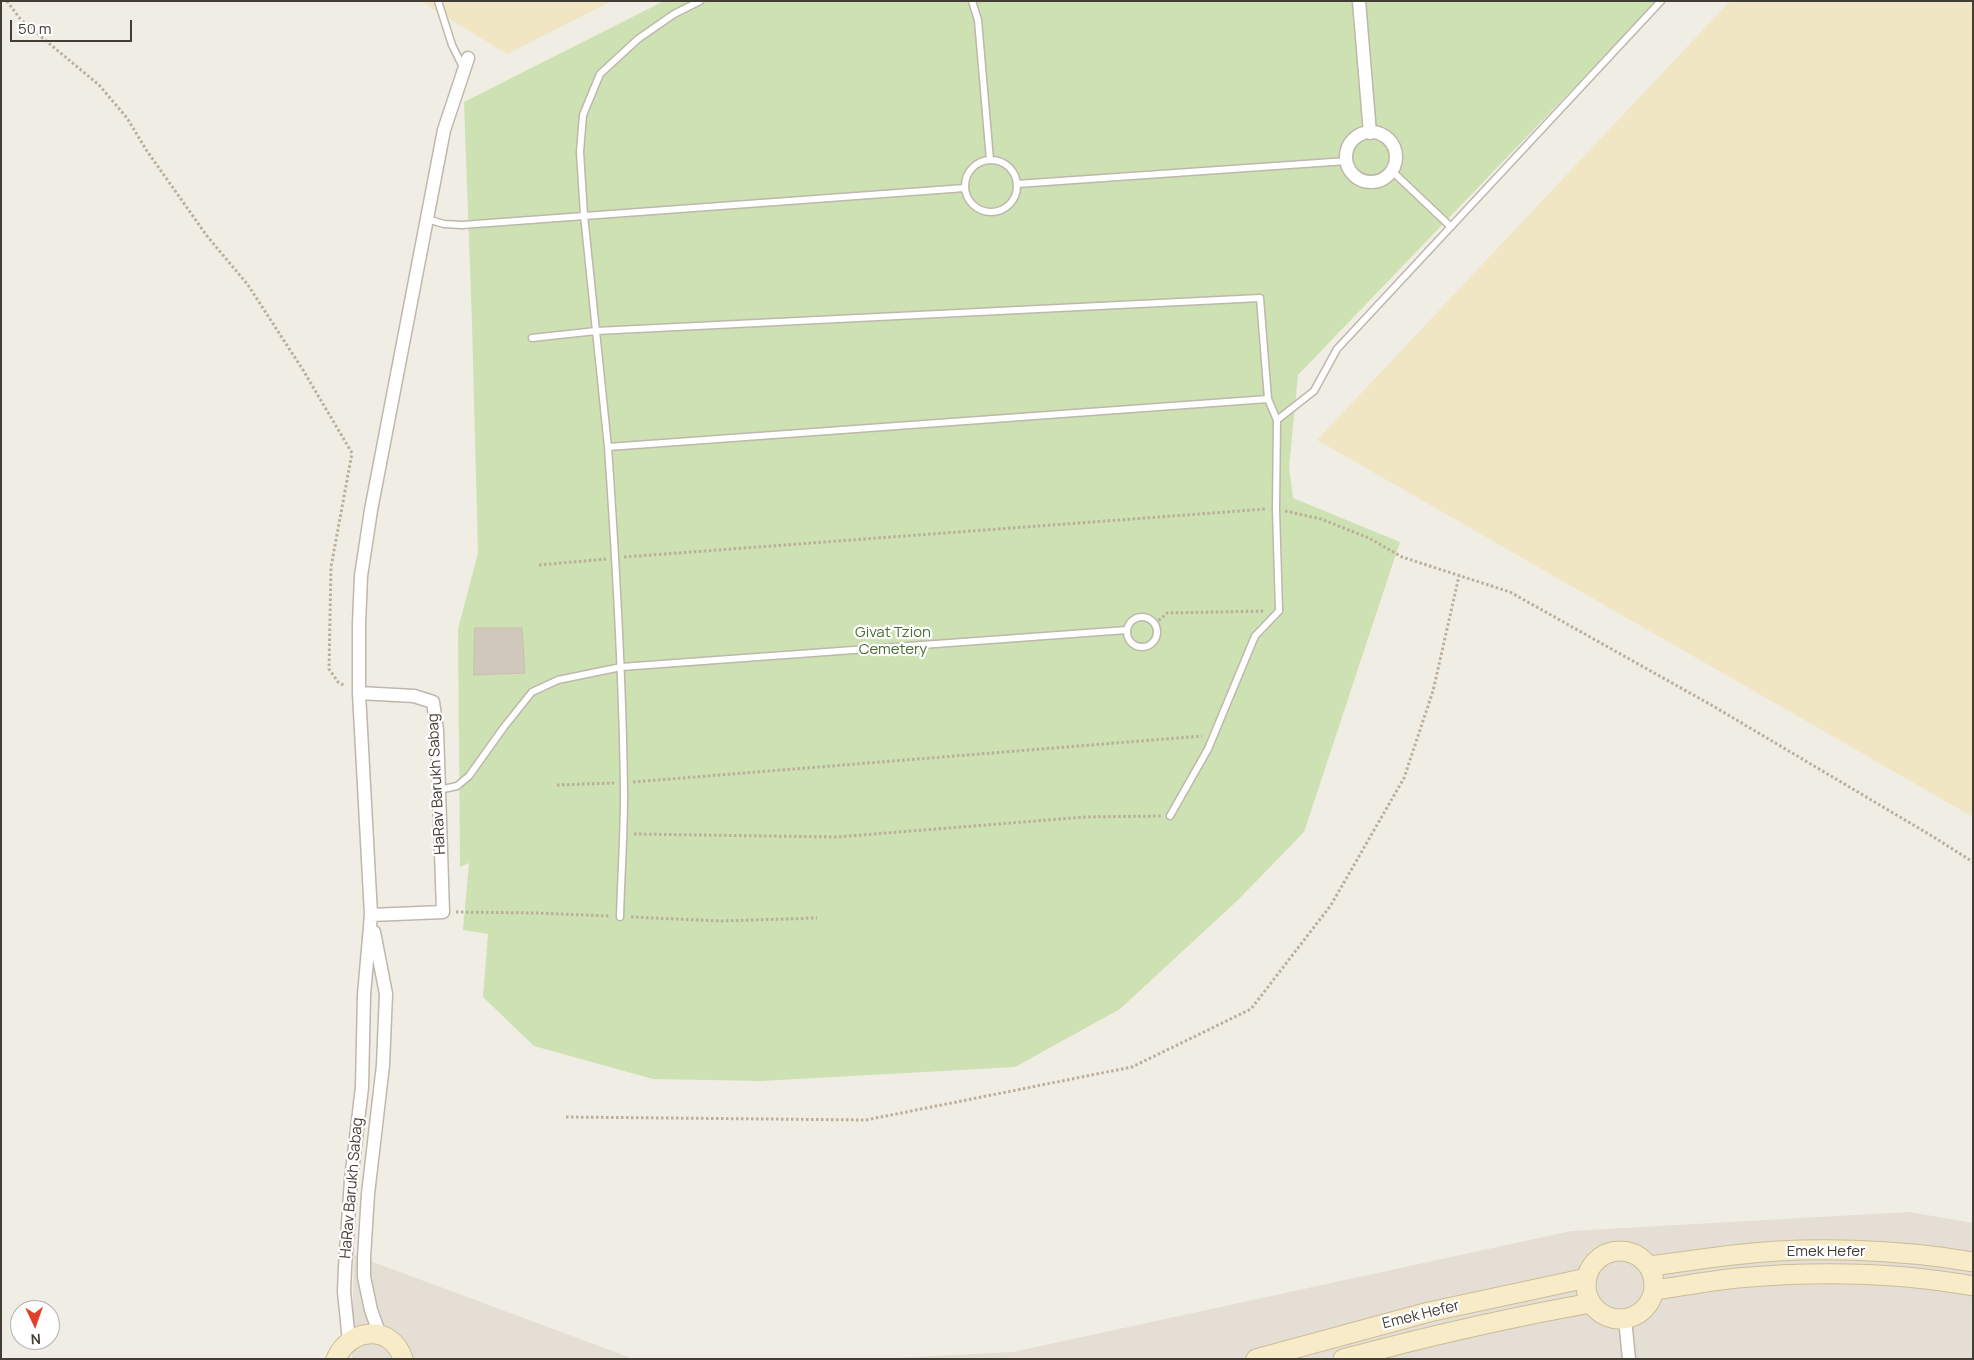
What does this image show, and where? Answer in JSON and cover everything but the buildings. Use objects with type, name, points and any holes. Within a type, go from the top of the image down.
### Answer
[{"type":"street","points":[[1359,1],[1370,133]]},
{"type":"street","points":[[359,693],[358,624],[361,576],[371,510],[444,130],[466,64]]},
{"type":"street","points":[[1370,133],[1381,135],[1388,139],[1394,147],[1396,156],[1392,171],[1379,181],[1364,181],[1354,176],[1349,169],[1347,161],[1348,148],[1355,138],[1370,133]]},
{"type":"street","name":"HaRav Barukh Sabag","points":[[371,915],[443,912],[437,730],[433,702],[414,696],[359,693],[371,915],[386,994],[383,1065],[368,1194],[364,1257],[364,1277],[371,1310],[380,1335]]},
{"type":"street","name":"HaRav Barukh Sabag","points":[[349,1341],[344,1292],[344,1267],[351,1180],[362,1087],[364,995],[371,915]]},
{"type":"street","points":[[1618,1250],[1632,1252],[1644,1259],[1649,1266],[1655,1283],[1653,1297],[1646,1308],[1636,1316],[1625,1319],[1608,1318],[1597,1311],[1591,1303],[1586,1287],[1588,1273],[1594,1262],[1605,1254],[1618,1250]]},
{"type":"street","name":"Emek Hefer","points":[[1649,1266],[1734,1255],[1810,1251],[1890,1253],[1973,1262]]},
{"type":"street","name":"Emek Hefer","points":[[1654,1290],[1736,1278],[1810,1274],[1889,1276],[1973,1286]]},
{"type":"street","name":"Emek Hefer","points":[[1256,1359],[1429,1312],[1587,1278]]},
{"type":"street","name":"Emek Hefer","points":[[1344,1359],[1431,1336],[1520,1316],[1591,1303]]},
{"type":"street","points":[[1625,1319],[1629,1359]]},
{"type":"street","points":[[336,1359],[339,1352],[349,1341],[364,1334],[380,1335],[396,1345],[404,1359]]},
{"type":"lane","points":[[438,1],[452,45],[466,64]]},
{"type":"lane","points":[[620,917],[623,782],[621,667],[616,558],[608,447],[584,216],[580,152],[583,116],[600,74],[638,39],[674,14],[700,1]]},
{"type":"lane","points":[[972,1],[978,20],[990,160]]},
{"type":"lane","points":[[1277,420],[1314,391],[1338,350],[1661,1]]},
{"type":"lane","points":[[990,160],[1005,164],[1015,176],[1017,184],[1014,200],[1001,210],[985,212],[970,203],[965,188],[965,180],[972,168],[983,161],[990,160]]},
{"type":"lane","points":[[1017,184],[1347,161]]},
{"type":"lane","points":[[1392,171],[1451,227]]},
{"type":"lane","points":[[427,219],[444,224],[462,225],[965,188]]},
{"type":"lane","points":[[532,338],[596,332],[1260,298],[1268,399],[1277,420],[1276,509],[1279,610],[1255,636],[1214,735],[1170,816]]},
{"type":"lane","points":[[608,447],[1268,399]]},
{"type":"lane","points":[[1142,617],[1147,617],[1155,624],[1157,628],[1156,638],[1150,645],[1145,647],[1136,646],[1127,635],[1127,630],[1132,621],[1142,617]]},
{"type":"lane","points":[[439,790],[457,786],[469,776],[532,692],[558,680],[621,667],[1127,630]]},
{"type":"path","points":[[7,1],[21,20],[99,85],[127,118],[147,151],[207,236],[248,285],[303,370],[352,453],[331,567],[329,669],[338,682],[359,693]]},
{"type":"path","points":[[539,565],[1276,509],[1321,519],[1369,538],[1402,557],[1510,592],[1713,706],[1973,862]]},
{"type":"path","points":[[566,1116],[866,1120],[1132,1067],[1251,1009],[1331,905],[1404,778],[1433,691],[1459,576]]},
{"type":"path","points":[[1155,624],[1167,613],[1279,610]]},
{"type":"path","points":[[557,785],[623,782],[1214,735]]},
{"type":"path","points":[[623,834],[837,837],[1085,817],[1170,816]]},
{"type":"shaded area","points":[[1909,1212],[1973,1223],[1973,1359],[875,1359],[1013,1352],[1571,1231]]},
{"type":"shaded area","points":[[354,1255],[634,1359],[352,1359]]},
{"type":"green space","name":"Givat Tzion Cemetery","points":[[664,1],[1657,1],[1298,375],[1289,467],[1293,498],[1400,542],[1304,832],[1238,900],[1120,1009],[1015,1067],[761,1081],[653,1079],[534,1046],[483,997],[488,934],[463,930],[469,863],[460,867],[458,629],[478,553],[464,102]]},
{"type":"sand","points":[[420,1],[612,1],[507,54]]},
{"type":"sand","points":[[1730,1],[1973,1],[1973,817],[1317,440]]}]
